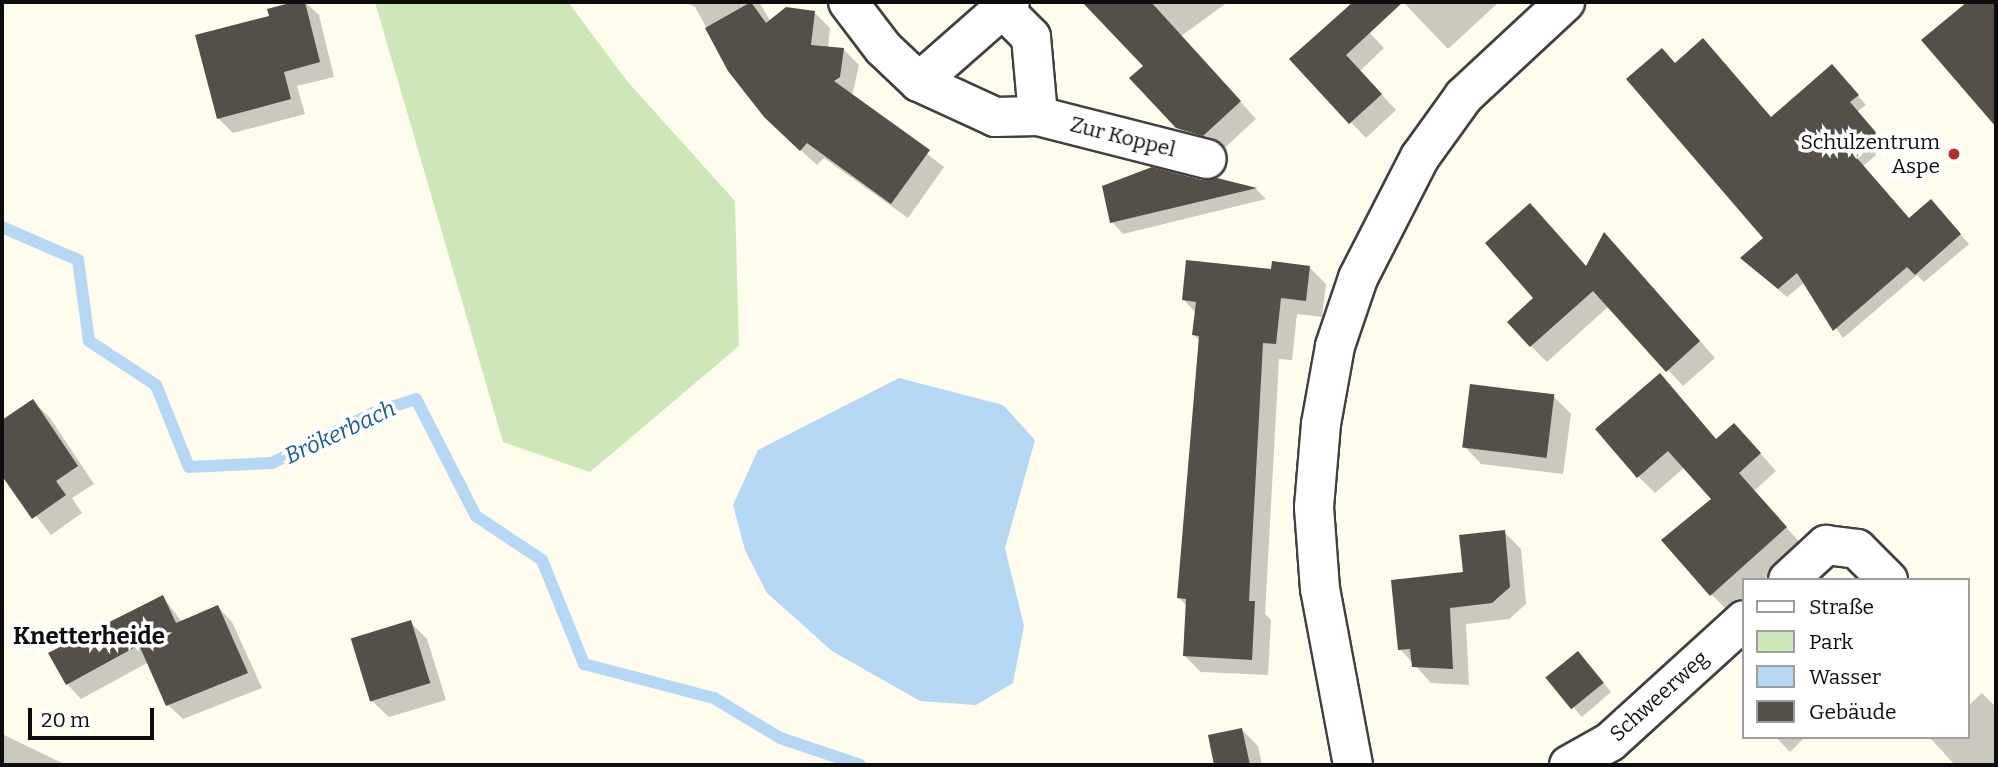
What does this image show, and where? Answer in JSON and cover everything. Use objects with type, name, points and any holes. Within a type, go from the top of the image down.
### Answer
[{"type":"street","name":"Zur Koppel","points":[[848,2],[883,48],[919,82],[995,117],[1038,116],[1207,159]]},
{"type":"street","points":[[1353,765],[1320,589],[1314,506],[1321,424],[1335,346],[1358,278],[1420,157],[1464,96],[1565,2]]},
{"type":"street","points":[[919,82],[1006,5],[1031,37],[1038,116]]},
{"type":"street","points":[[1790,578],[1826,545],[1857,549],[1886,578]]},
{"type":"street","name":"Schweerweg","points":[[1569,765],[1610,742],[1742,622]]},
{"type":"green space","points":[[375,2],[568,2],[627,81],[735,201],[739,346],[590,472],[503,442]]},
{"type":"water","points":[[899,378],[1003,405],[1035,440],[1005,548],[1024,626],[1013,683],[976,705],[920,701],[832,651],[767,593],[745,550],[733,505],[758,450]]},
{"type":"building","points":[[305,2],[320,62],[284,72],[291,99],[217,119],[195,35],[269,16],[267,9]]},
{"type":"building","points":[[751,2],[766,23],[786,7],[815,11],[811,45],[844,48],[840,77],[834,81],[930,150],[891,204],[807,143],[800,151],[764,117],[728,71],[705,28]]},
{"type":"building","points":[[1082,2],[1151,2],[1241,101],[1203,136],[1176,128],[1129,78],[1143,66]]},
{"type":"building","points":[[1353,2],[1403,2],[1346,55],[1382,94],[1349,124],[1289,59]]},
{"type":"building","points":[[1967,2],[1996,2],[1996,127],[1921,40]]},
{"type":"building","points":[[1703,38],[1771,117],[1832,64],[1859,95],[1850,102],[1880,137],[1856,157],[1909,218],[1931,199],[1961,234],[1915,275],[1907,267],[1833,331],[1797,273],[1778,289],[1740,258],[1763,238],[1626,79],[1662,48],[1675,63]]},
{"type":"building","points":[[1152,167],[1202,180],[1217,178],[1257,188],[1110,223],[1102,186]]},
{"type":"building","points":[[1530,203],[1586,266],[1604,232],[1700,341],[1666,372],[1593,291],[1530,347],[1507,322],[1533,298],[1485,243]]},
{"type":"building","points":[[1186,260],[1271,269],[1272,261],[1310,266],[1306,301],[1281,298],[1276,344],[1263,343],[1249,601],[1255,601],[1252,660],[1183,656],[1186,599],[1177,598],[1199,336],[1192,335],[1196,302],[1182,300]]},
{"type":"building","points":[[1660,373],[1716,439],[1734,423],[1761,453],[1739,473],[1787,527],[1710,596],[1661,540],[1711,499],[1668,451],[1637,478],[1595,429]]},
{"type":"building","points":[[1470,384],[1554,394],[1547,458],[1462,448]]},
{"type":"building","points":[[33,399],[78,466],[56,481],[66,495],[32,519],[2,476],[2,420]]},
{"type":"building","points":[[1505,530],[1510,587],[1492,603],[1450,608],[1453,669],[1412,667],[1410,649],[1398,650],[1391,580],[1463,572],[1459,535]]},
{"type":"building","points":[[163,595],[176,623],[218,605],[248,673],[166,706],[139,645],[66,685],[48,653]]},
{"type":"building","points":[[411,620],[430,683],[370,702],[351,638]]},
{"type":"building","points":[[1578,651],[1604,683],[1571,709],[1545,677]]},
{"type":"building","points":[[1242,728],[1250,765],[1214,765],[1208,735]]},
{"type":"waterway","name":"Brökerbach","points":[[2,227],[78,260],[89,341],[156,385],[189,467],[272,463],[373,413],[416,399],[476,516],[542,560],[584,664],[714,698],[780,738],[860,765]]},
{"type":"place","name":"Schulzentrum Aspe","points":[[1954,154]]},
{"type":"district","name":"Knetterheide","points":[[89,637]]}]
